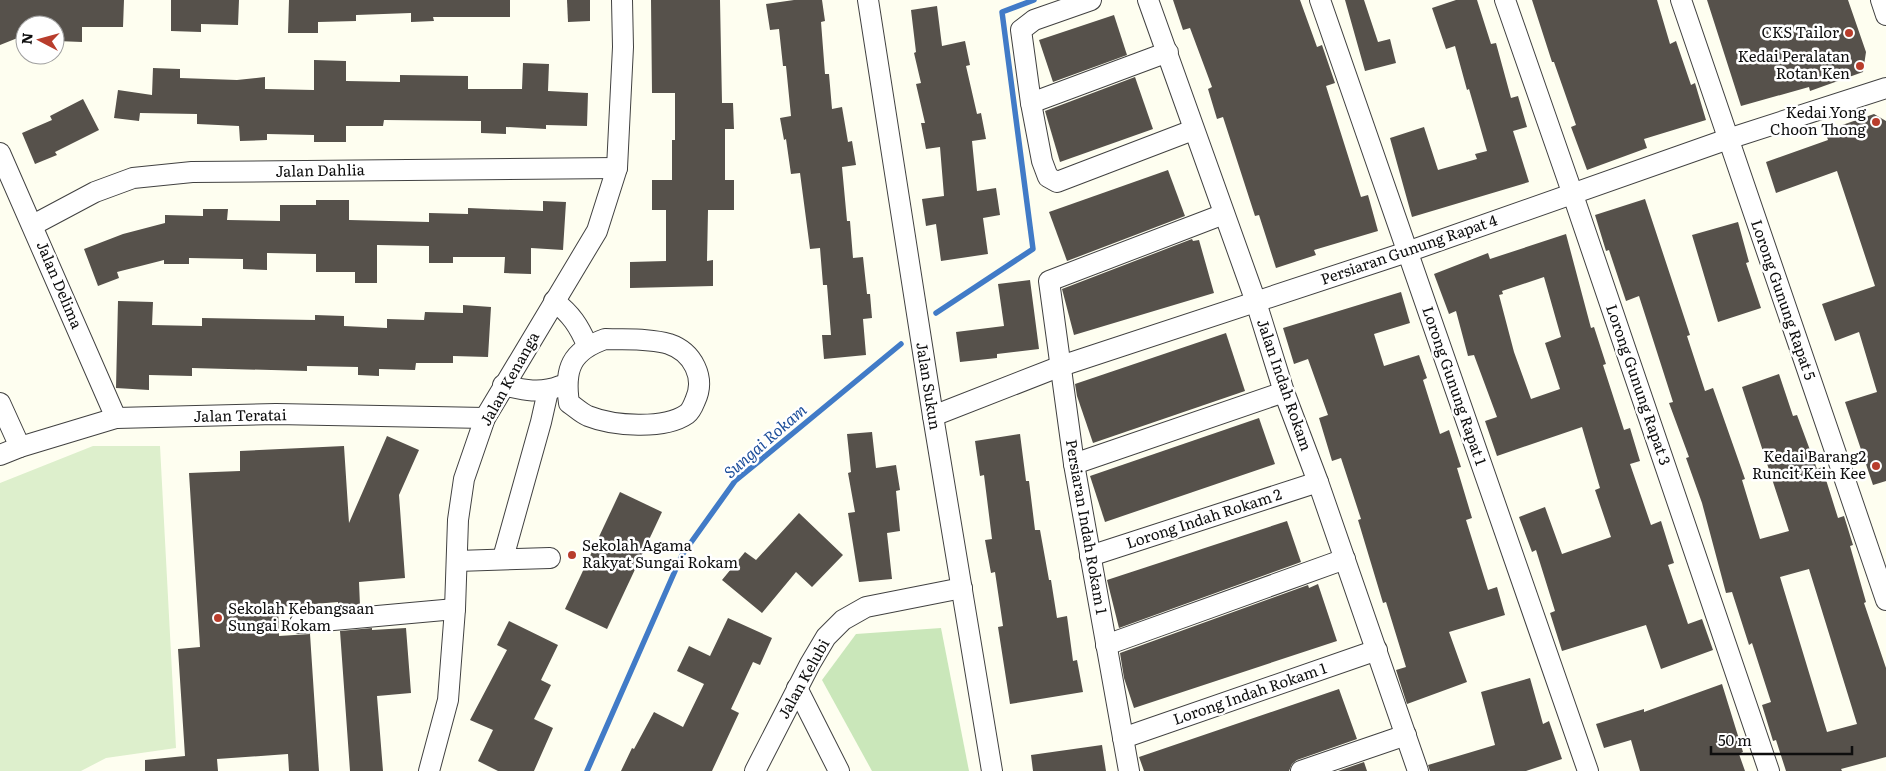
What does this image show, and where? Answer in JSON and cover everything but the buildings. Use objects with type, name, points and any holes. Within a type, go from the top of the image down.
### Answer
[{"type":"street","name":"Jalan Kenanga","points":[[429,771],[448,700],[455,609],[458,520],[464,479],[485,418],[597,231],[617,168],[623,47],[622,0]]},
{"type":"street","name":"Jalan Sukun","points":[[868,0],[933,416],[992,771]]},
{"type":"street","points":[[1091,0],[1034,20],[1021,30],[1020,35],[1031,103],[1042,161],[1048,177],[1057,182],[1193,130]]},
{"type":"street","name":"Jalan Indah Rokam","points":[[1148,0],[1256,302],[1284,392],[1318,482],[1418,771]]},
{"type":"street","name":"Lorong Gunung Rapat 1","points":[[1320,0],[1588,771]]},
{"type":"street","name":"Lorong Gunung Rapat 3","points":[[1505,0],[1769,771]]},
{"type":"street","name":"Lorong Gunung Rapat 5","points":[[1681,0],[1886,600]]},
{"type":"street","points":[[1881,0],[1886,15]]},
{"type":"street","points":[[1031,103],[1168,52]]},
{"type":"street","name":"Persiaran Gunung Rapat 4","points":[[933,416],[1061,366],[1407,252],[1572,192],[1886,88]]},
{"type":"street","name":"Jalan Delima","points":[[0,153],[34,225],[116,418]]},
{"type":"street","name":"Jalan Dahlia","points":[[34,225],[95,192],[133,178],[192,172],[617,168]]},
{"type":"street","name":"Persiaran Indah Rokam 1","points":[[1129,771],[1074,464],[1049,281],[1224,214]]},
{"type":"street","points":[[554,301],[568,312],[580,328],[587,345]]},
{"type":"street","points":[[604,339],[647,341],[669,344],[686,353],[698,369],[699,393],[690,413],[675,421],[655,424],[603,421],[586,415],[569,403],[566,383],[573,360],[587,345],[604,339]]},
{"type":"street","points":[[504,385],[527,391],[548,391],[566,383]]},
{"type":"street","points":[[503,558],[548,391]]},
{"type":"street","points":[[1074,464],[1284,392]]},
{"type":"street","points":[[0,403],[20,447]]},
{"type":"street","name":"Jalan Teratai","points":[[0,455],[20,447],[116,418],[276,414],[485,418]]},
{"type":"street","name":"Lorong Indah Rokam 2","points":[[1090,556],[1318,482]]},
{"type":"street","points":[[457,561],[503,558],[550,558]]},
{"type":"street","points":[[1106,645],[1345,559]]},
{"type":"street","name":"Jalan Kelubi","points":[[756,771],[826,638],[843,620],[866,607],[962,588]]},
{"type":"street","points":[[300,623],[455,609]]},
{"type":"street","name":"Lorong Indah Rokam 1","points":[[1123,738],[1377,650]]},
{"type":"street","points":[[798,688],[839,771]]},
{"type":"street","points":[[1301,771],[1406,735]]},
{"type":"green space","points":[[93,446],[160,446],[176,748],[106,758],[81,771],[0,771],[0,483]]},
{"type":"green space","points":[[941,628],[969,771],[872,771],[822,680],[856,634]]},
{"type":"waterway","points":[[936,313],[1033,249],[1002,12],[1034,0]]},
{"type":"waterway","name":"Sungai Rokam","points":[[587,771],[682,555],[735,481],[901,344]]},
{"type":"place","name":"CKS Tailor","points":[[1849,33]]},
{"type":"place","name":"Kedai Peralatan Rotan Ken","points":[[1860,66]]},
{"type":"place","name":"Kedai Yong Choon Thong","points":[[1876,122]]},
{"type":"place","name":"Kedai Barang2 Runcit Kein Kee","points":[[1876,466]]},
{"type":"place","name":"Sekolah Agama Rakyat Sungai Rokam","points":[[572,555]]},
{"type":"place","name":"Sekolah Kebangsaan Sungai Rokam","points":[[218,618]]}]
